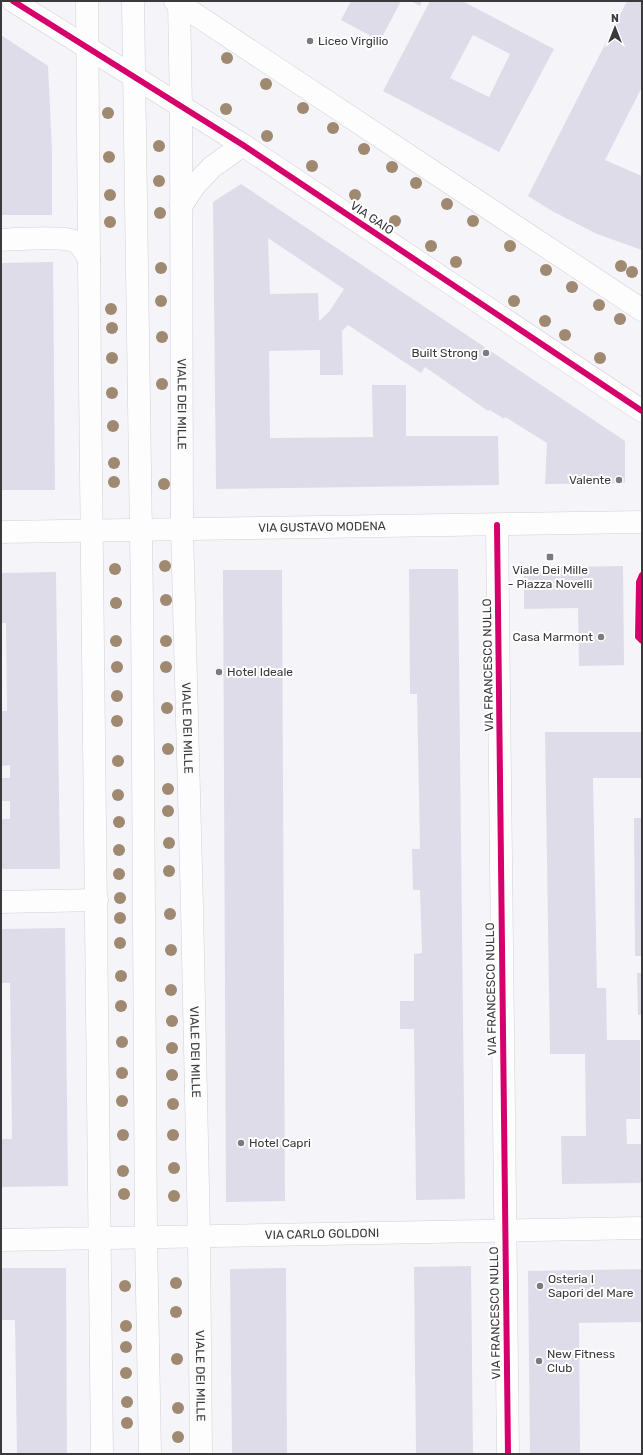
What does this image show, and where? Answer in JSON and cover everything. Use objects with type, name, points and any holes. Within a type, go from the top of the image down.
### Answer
[{"type":"street","name":"VIA GAIO","points":[[13,1],[181,108],[243,145],[642,411]]},
{"type":"street","points":[[87,1],[102,1454]]},
{"type":"street","points":[[133,1],[141,530],[145,904],[146,1237],[150,1454]]},
{"type":"street","points":[[178,2],[642,310]]},
{"type":"street","name":"VIALE DEI MILLE","points":[[178,2],[181,108],[182,529],[193,915],[199,1236],[200,1454]]},
{"type":"street","points":[[181,206],[195,185],[212,167],[243,145]]},
{"type":"street","points":[[1,240],[58,239],[73,241],[83,249],[89,260]]},
{"type":"street","name":"VIA GUSTAVO MODENA","points":[[1,532],[642,522]]},
{"type":"street","name":"VIA FRANCESCO NULLO","points":[[498,524],[508,1454]]},
{"type":"street","points":[[1,902],[97,900]]},
{"type":"street","name":"VIA CARLO GOLDONI","points":[[1,1240],[642,1228]]},
{"type":"building","points":[[351,1],[401,1],[380,41],[341,20]]},
{"type":"building","points":[[411,1],[422,1],[420,6]]},
{"type":"building","points":[[430,1],[462,1],[554,49],[499,152],[383,91]],"holes":[[[473,35],[510,54],[489,97],[450,78]]]},
{"type":"building","points":[[627,1],[642,1],[642,87],[605,160],[642,176],[642,250],[597,234],[552,211],[528,196]]},
{"type":"building","points":[[1,35],[48,66],[52,151],[52,215],[1,215]]},
{"type":"building","points":[[241,184],[625,441],[625,483],[545,484],[547,443],[505,417],[504,419],[490,410],[488,411],[425,367],[421,373],[348,325],[342,331],[343,375],[320,375],[320,350],[269,351],[270,438],[373,437],[372,385],[406,385],[406,436],[498,436],[499,485],[216,489],[213,202]],"holes":[[[268,238],[344,289],[329,312],[319,321],[318,293],[270,294]]]},
{"type":"building","points":[[53,262],[55,490],[1,490],[1,263]]},
{"type":"building","name":"Casa Marmont","points":[[623,566],[624,665],[579,666],[578,608],[524,609],[524,568]]},
{"type":"building","points":[[409,569],[458,569],[465,1199],[416,1200],[414,1029],[400,1029],[400,1001],[414,1001],[414,954],[422,953],[420,890],[413,890],[412,849],[420,849],[417,694],[410,694]]},
{"type":"building","points":[[223,570],[282,570],[285,1201],[226,1202]]},
{"type":"building","points":[[56,572],[60,869],[1,869],[1,819],[10,819],[10,801],[1,801],[1,778],[10,778],[10,765],[1,766],[1,711],[7,711],[6,623],[1,623],[1,573]]},
{"type":"building","points":[[545,732],[642,732],[642,778],[593,778],[597,988],[606,988],[607,1040],[640,1040],[640,1119],[626,1119],[627,1144],[642,1144],[642,1183],[562,1184],[561,1136],[586,1136],[585,1054],[550,1054]]},
{"type":"building","points":[[634,818],[642,818],[642,956],[635,956]]},
{"type":"building","points":[[65,928],[68,1186],[1,1187],[1,1139],[12,1139],[10,983],[1,983],[1,929]]},
{"type":"building","points":[[637,973],[642,973],[642,1015],[638,1015]]},
{"type":"building","points":[[471,1266],[473,1454],[416,1454],[414,1267]]},
{"type":"building","points":[[1,1268],[66,1268],[67,1454],[17,1454],[15,1320],[1,1320]]},
{"type":"building","points":[[286,1268],[287,1454],[232,1454],[230,1269]]},
{"type":"building","points":[[642,1269],[642,1322],[579,1323],[580,1454],[530,1454],[528,1271]]},
{"type":"cycle path","points":[[13,1],[243,145],[642,411]]},
{"type":"cycle path","points":[[497,525],[508,1454]]},
{"type":"cycle path","points":[[642,575],[639,582],[638,637],[642,641]]},
{"type":"place","name":"Liceo Virgilio","points":[[310,41]]},
{"type":"place","name":"Built Strong","points":[[486,353]]},
{"type":"place","name":"Valente","points":[[619,480]]},
{"type":"place","name":"Viale Dei Mille - Piazza Novelli","points":[[550,557]]},
{"type":"place","name":"Casa Marmont","points":[[601,637]]},
{"type":"place","name":"Hotel Ideale","points":[[219,672]]},
{"type":"place","name":"Hotel Capri","points":[[241,1143]]},
{"type":"place","name":"Osteria I Sapori del Mare","points":[[540,1286]]},
{"type":"place","name":"New Fitness Club","points":[[539,1361]]}]
